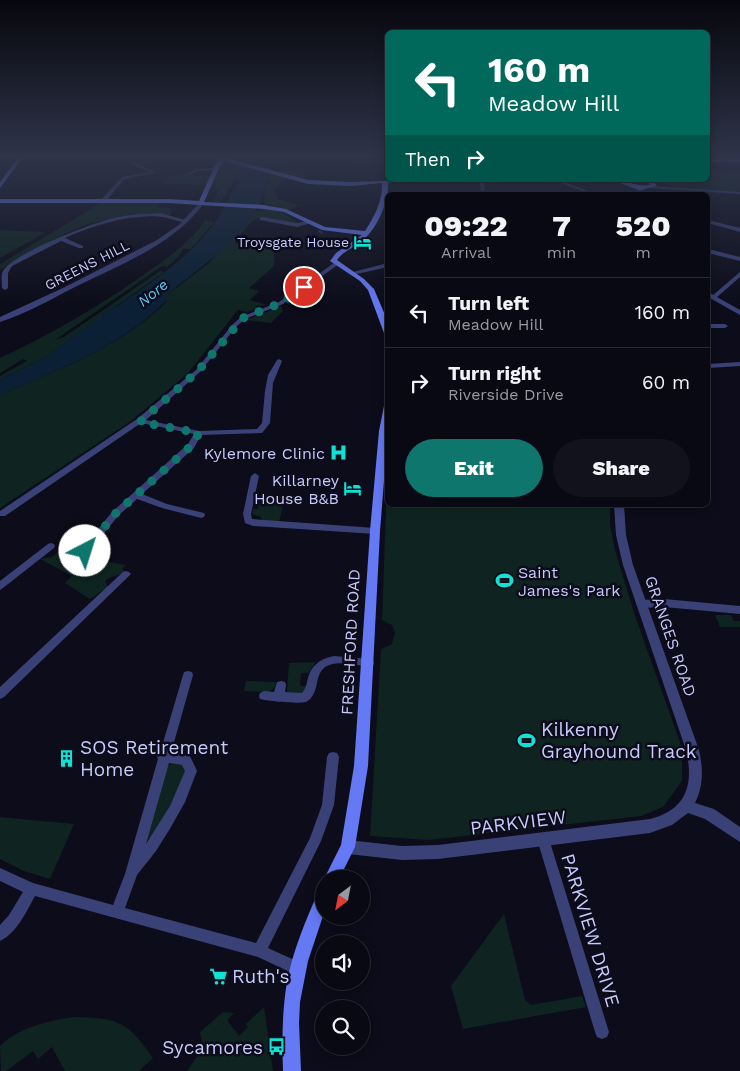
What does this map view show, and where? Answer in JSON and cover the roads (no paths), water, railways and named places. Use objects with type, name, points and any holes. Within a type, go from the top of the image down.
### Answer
[{"type":"main road","points":[[249,206],[286,211],[322,231],[366,234]]},
{"type":"main road","points":[[379,206],[366,234],[335,262],[368,284],[385,325]]},
{"type":"main road","name":"FRESHFORD ROAD","points":[[336,870],[348,847],[361,766],[369,663],[375,531],[385,420]]},
{"type":"main road","points":[[292,1071],[290,1015],[296,968],[315,915]]},
{"type":"street","name":"GREENS HILL","points":[[0,320],[53,296],[156,244],[186,221],[199,206]]},
{"type":"street","points":[[13,287],[3,288],[6,269],[58,238],[89,225],[126,217],[163,215],[186,221]]},
{"type":"street","points":[[262,219],[297,225],[308,223]]},
{"type":"street","points":[[710,222],[740,230]]},
{"type":"street","points":[[309,242],[322,231]]},
{"type":"street","points":[[58,238],[81,247]]},
{"type":"street","points":[[309,242],[331,243]]},
{"type":"street","points":[[324,248],[331,243]]},
{"type":"street","points":[[710,252],[740,259]]},
{"type":"street","points":[[2,514],[140,422],[198,371],[243,318],[281,303],[335,262]]},
{"type":"street","points":[[352,273],[385,266]]},
{"type":"street","points":[[740,274],[711,296],[740,314]]},
{"type":"street","points":[[710,326],[725,326]]},
{"type":"street","points":[[140,422],[199,433],[252,432],[263,428],[266,423],[268,386],[271,373],[279,361]]},
{"type":"street","points":[[710,366],[740,364]]},
{"type":"street","points":[[85,551],[115,514],[191,446],[199,433]]},
{"type":"street","points":[[255,476],[246,514],[248,521],[253,523],[375,531]]},
{"type":"street","points":[[136,495],[165,506],[200,514]]},
{"type":"street","name":"GRANGES ROAD","points":[[619,507],[620,540],[690,741],[696,779],[692,796],[687,806]]},
{"type":"street","points":[[0,586],[50,550]]},
{"type":"street","points":[[0,694],[113,582],[126,574]]},
{"type":"street","points":[[641,604],[664,603],[740,610]]},
{"type":"street","points":[[264,696],[304,698],[308,696],[318,667],[329,660],[369,663]]},
{"type":"street","points":[[117,912],[130,874],[188,674]]},
{"type":"street","points":[[279,696],[281,685]]},
{"type":"street","points":[[259,951],[315,841],[328,805],[333,757]]},
{"type":"street","points":[[130,874],[170,818],[184,792],[191,771],[186,760],[163,758]]},
{"type":"street","points":[[687,806],[709,814],[740,835]]},
{"type":"street","name":"PARKVIEW","points":[[348,847],[402,852],[438,852],[666,822],[687,806]]},
{"type":"street","name":"PARKVIEW DRIVE","points":[[543,839],[602,1032]]},
{"type":"street","points":[[0,874],[32,889],[259,951],[296,968]]},
{"type":"street","points":[[0,934],[14,920],[32,889]]},
{"type":"water","name":"Nore","points":[[224,206],[258,206],[239,232],[217,255],[167,295],[167,300],[130,331],[110,344],[66,366],[0,395],[0,380],[47,356],[156,278],[195,246],[219,216]]},
{"type":"waterway","points":[[227,243],[235,244]]},
{"type":"place","name":"Troysgate House","points":[[363,242]]},
{"type":"place","name":"Kylemore Clinic","points":[[339,453]]},
{"type":"place","name":"Killarney House B&B","points":[[353,489]]},
{"type":"place","name":"Saint James's Park","points":[[504,581]]},
{"type":"place","name":"Kilkenny Grayhound Track","points":[[527,740]]},
{"type":"place","name":"SOS Retirement Home","points":[[66,758]]},
{"type":"place","name":"Ruth's","points":[[218,976]]},
{"type":"place","name":"Sycamores","points":[[277,1047]]}]
